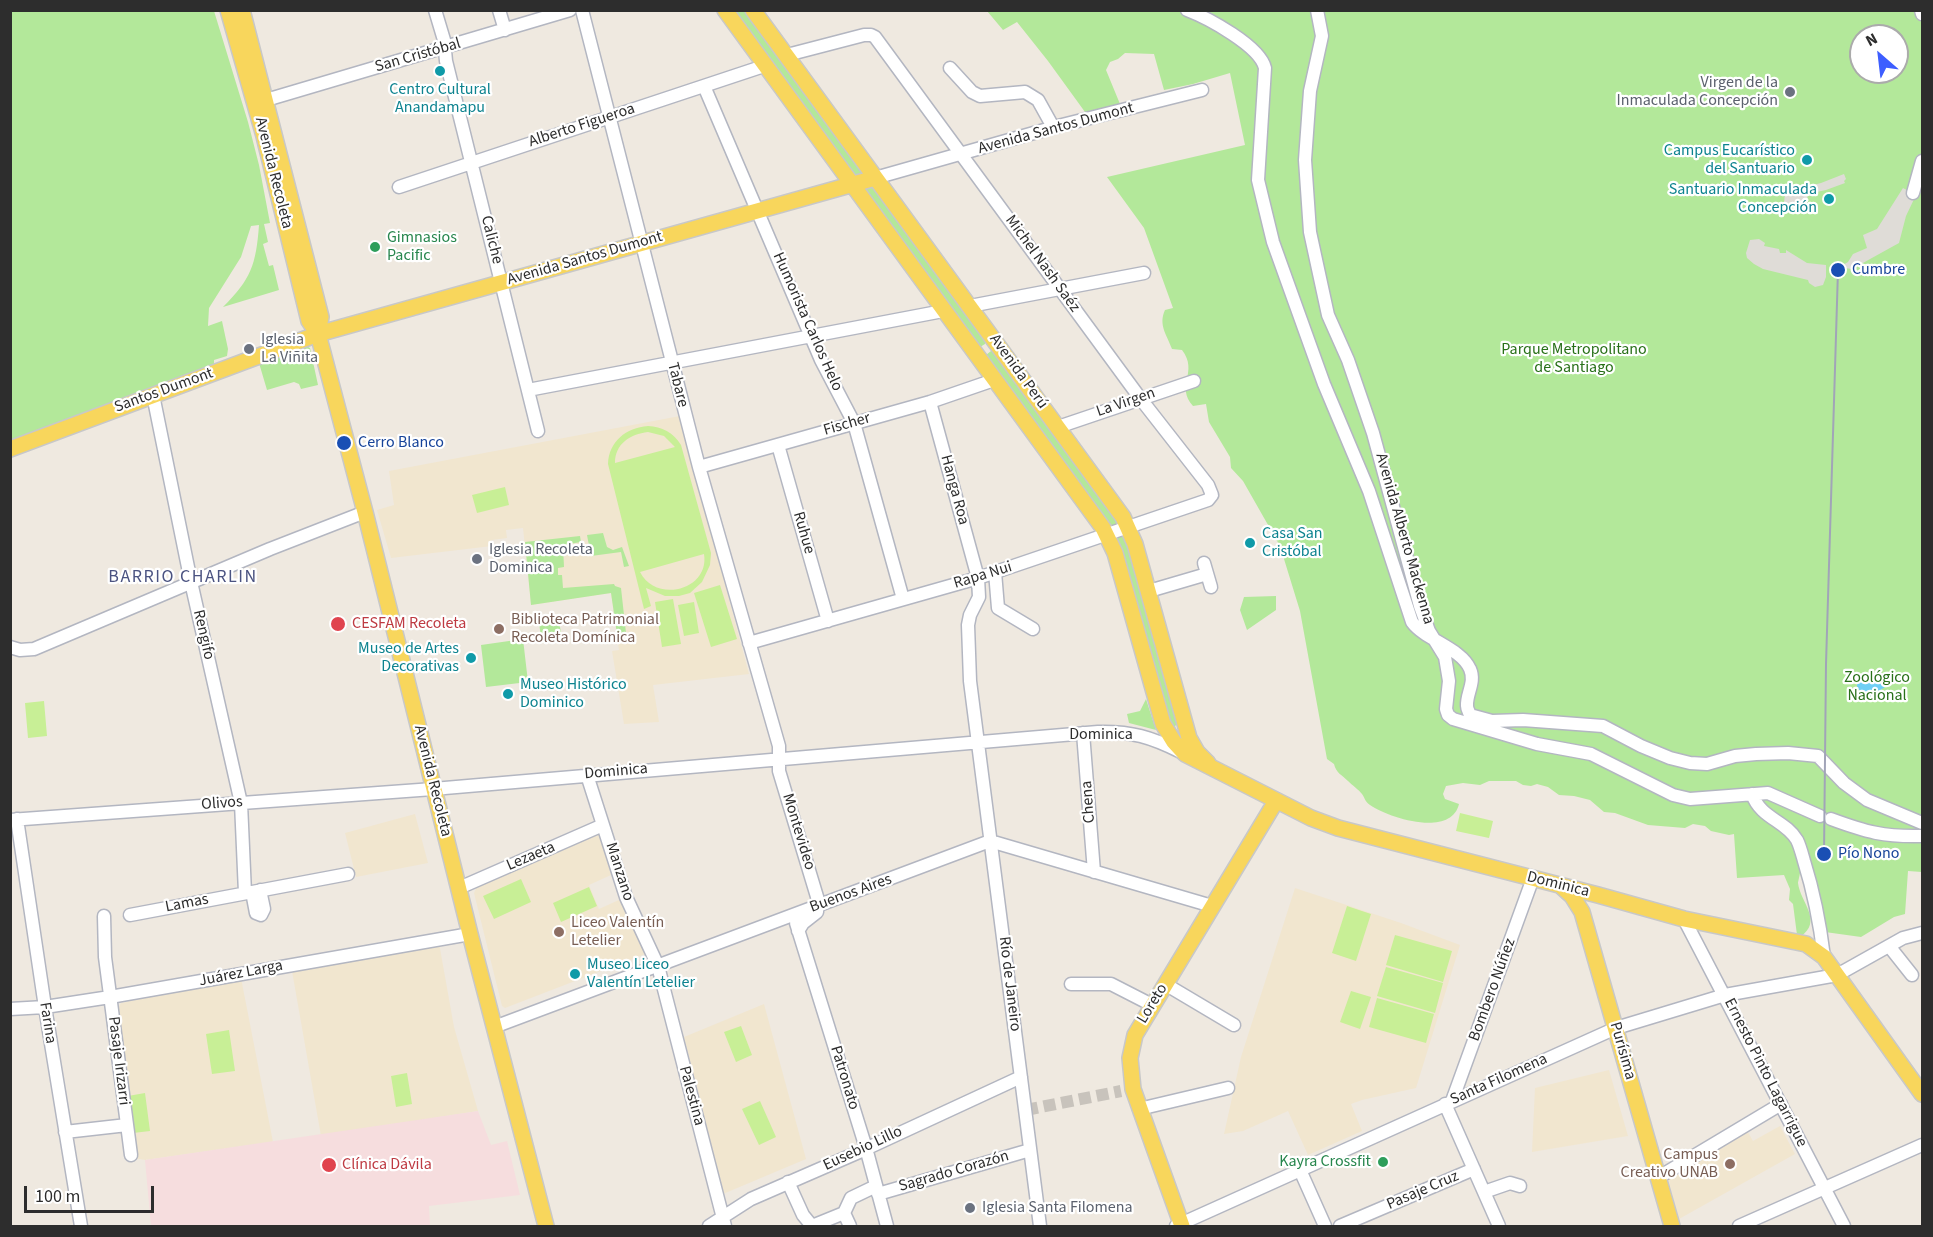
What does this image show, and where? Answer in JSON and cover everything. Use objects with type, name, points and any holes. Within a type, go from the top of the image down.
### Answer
[{"type":"main road","name":"Avenida Recoleta","points":[[228,10],[259,98],[321,317],[318,334],[546,1227]]},
{"type":"main road","name":"Avenida Recoleta","points":[[242,10],[259,98]]},
{"type":"main road","name":"Avenida Perú","points":[[725,10],[1107,534],[1115,553],[1163,724],[1162,738],[1185,754]]},
{"type":"main road","name":"Avenida Perú","points":[[753,10],[1118,509],[1128,526],[1149,591],[1192,743],[1213,767]]},
{"type":"main road","points":[[851,184],[875,178]]},
{"type":"main road","name":"Avenida Santos Dumont","points":[[318,334],[851,184]]},
{"type":"main road","name":"Santos Dumont","points":[[10,448],[318,334]]},
{"type":"main road","points":[[972,350],[982,352],[987,350],[990,347],[992,336]]},
{"type":"main road","points":[[1162,738],[1179,728],[1183,712]]},
{"type":"main road","name":"Dominica","points":[[1185,754],[1311,818],[1351,832],[1684,919],[1806,944]]},
{"type":"main road","name":"Loreto","points":[[1180,1226],[1139,1108],[1127,1090],[1132,1042],[1152,1005],[1276,801]]},
{"type":"main road","name":"Purísima","points":[[1557,884],[1572,896],[1582,912],[1672,1227]]},
{"type":"main road","points":[[1582,912],[1581,908],[1585,899],[1598,895]]},
{"type":"main road","points":[[1806,944],[1824,957],[1923,1094]]},
{"type":"street","name":"Caliche","points":[[435,10],[538,431]]},
{"type":"street","points":[[498,10],[505,30]]},
{"type":"street","name":"San Cristóbal","points":[[259,98],[444,49],[570,10]]},
{"type":"street","name":"Tabare","points":[[582,10],[699,467],[779,746],[779,758]]},
{"type":"street","points":[[1187,10],[1215,23],[1263,61],[1265,78],[1258,180],[1273,242],[1324,384],[1369,491],[1412,622],[1417,629],[1434,638],[1462,659],[1471,670],[1472,687],[1467,706],[1470,715],[1492,721],[1523,720],[1603,726],[1641,746],[1670,758],[1690,763],[1707,764],[1735,756],[1756,754],[1788,753],[1818,756],[1844,783],[1867,800],[1923,822]]},
{"type":"street","name":"Avenida Alberto Mackenna","points":[[1317,10],[1322,36],[1310,91],[1305,160],[1310,232],[1328,315],[1348,360],[1374,433],[1420,606],[1447,664],[1449,681],[1446,709],[1448,715],[1453,719],[1537,744],[1591,754],[1673,795],[1690,799],[1768,793],[1825,817],[1881,835],[1923,836]]},
{"type":"street","name":"Michel Nash Saéz","points":[[787,56],[864,34],[871,34],[877,39],[1140,398],[1208,485],[1212,495]]},
{"type":"street","name":"Alberto Figueroa","points":[[399,187],[764,66]]},
{"type":"street","points":[[950,68],[972,92],[980,96],[1025,92],[1038,100],[1053,127]]},
{"type":"street","name":"Humorista Carlos Helo","points":[[704,86],[811,337],[854,423],[903,599]]},
{"type":"street","name":"Avenida Santos Dumont","points":[[875,178],[1053,127],[1202,90]]},
{"type":"street","points":[[1913,193],[1923,161]]},
{"type":"street","points":[[970,306],[1144,273]]},
{"type":"street","points":[[528,390],[943,311]]},
{"type":"street","name":"Fischer","points":[[699,467],[930,402],[994,380]]},
{"type":"street","name":"La Virgen","points":[[1058,427],[1194,381]]},
{"type":"street","name":"Rengifo","points":[[153,395],[191,582],[241,803]]},
{"type":"street","name":"Hanga Roa","points":[[930,402],[978,578]]},
{"type":"street","name":"Ruhue","points":[[778,445],[828,621]]},
{"type":"street","name":"Rapa Nui","points":[[749,643],[978,578],[1208,500],[1212,495]]},
{"type":"street","points":[[10,647],[20,650],[34,649],[323,527],[365,512]]},
{"type":"street","points":[[1149,591],[1205,569],[1211,587]]},
{"type":"street","points":[[995,572],[998,608]]},
{"type":"street","points":[[978,578],[979,597],[967,630],[970,681],[979,741]]},
{"type":"street","points":[[972,611],[998,608],[1033,629]]},
{"type":"street","name":"Dominica","points":[[434,789],[1083,733],[1120,732],[1162,738]]},
{"type":"street","name":"Chena","points":[[1083,733],[1094,872]]},
{"type":"street","name":"Río de Janeiro","points":[[979,741],[1040,1227]]},
{"type":"street","name":"Montevideo","points":[[779,758],[779,771],[819,906]]},
{"type":"street","name":"Manzano","points":[[587,775],[626,897],[658,966]]},
{"type":"street","name":"Olivos","points":[[14,819],[434,789]]},
{"type":"street","points":[[1752,794],[1765,814],[1798,841],[1820,919],[1824,957]]},
{"type":"street","points":[[241,803],[253,892]]},
{"type":"street","name":"Farina","points":[[14,819],[81,1227]]},
{"type":"street","name":"Lezaeta","points":[[459,888],[603,825]]},
{"type":"street","points":[[990,841],[1212,906]]},
{"type":"street","name":"Buenos Aires","points":[[494,1027],[990,841]]},
{"type":"street","name":"Lamas","points":[[130,915],[348,874]]},
{"type":"street","name":"Bombero Núñez","points":[[1448,1102],[1533,878]]},
{"type":"street","points":[[798,931],[803,923],[817,912],[819,906]]},
{"type":"street","name":"Patronato","points":[[794,915],[866,1148],[887,1227]]},
{"type":"street","name":"Pasaje Irizarri","points":[[104,916],[105,957],[131,1155]]},
{"type":"street","name":"Ernesto Pinto Lagarrigue","points":[[1684,919],[1844,1227]]},
{"type":"street","points":[[1806,944],[1813,938],[1820,919]]},
{"type":"street","name":"Santa Filomena","points":[[1180,1226],[1448,1102],[1616,1028],[1725,995],[1837,975],[1909,936],[1923,933]]},
{"type":"street","name":"Juárez Larga","points":[[10,1009],[45,1007],[110,997],[470,934]]},
{"type":"street","points":[[1889,946],[1912,975]]},
{"type":"street","name":"Palestina","points":[[658,966],[724,1222]]},
{"type":"street","points":[[1071,984],[1111,984],[1152,1005]]},
{"type":"street","points":[[1165,984],[1234,1025]]},
{"type":"street","name":"Eusebio Lillo","points":[[709,1227],[724,1222],[743,1203],[1021,1077]]},
{"type":"street","points":[[1139,1108],[1228,1088]]},
{"type":"street","points":[[1448,1102],[1495,1225]]},
{"type":"street","points":[[1659,1177],[1781,1104]]},
{"type":"street","name":"Pasaje Irizarri","points":[[65,1131],[127,1125]]},
{"type":"street","points":[[1739,1227],[1923,1145]]},
{"type":"street","name":"Sagrado Corazón","points":[[844,1213],[851,1198],[1030,1150]]},
{"type":"street","name":"Pasaje Cruz","points":[[1340,1227],[1474,1169]]},
{"type":"street","points":[[1300,1170],[1325,1227]]},
{"type":"street","points":[[788,1182],[803,1215],[812,1226],[844,1213],[850,1227]]},
{"type":"street","points":[[1484,1192],[1510,1183],[1520,1186]]},
{"type":"shaded area","points":[[1844,174],[1845,183],[1807,194],[1808,202],[1784,204],[1785,192],[1821,183]]},
{"type":"shaded area","points":[[1903,188],[1916,195],[1906,216],[1899,243],[1852,269],[1844,268],[1843,265],[1853,254],[1867,248],[1863,235],[1877,229]]},
{"type":"shaded area","points":[[1759,239],[1765,243],[1764,246],[1779,249],[1780,253],[1786,253],[1786,250],[1807,263],[1826,265],[1823,285],[1815,287],[1808,280],[1763,269],[1754,264],[1747,258],[1746,253],[1750,240]]},
{"type":"shaded area","points":[[680,416],[749,674],[653,685],[659,722],[624,724],[612,651],[619,650],[611,593],[531,605],[523,528],[506,530],[507,538],[492,540],[492,546],[391,558],[377,510],[394,505],[389,471]]},
{"type":"shaded area","points":[[415,814],[428,863],[356,877],[345,833]]},
{"type":"shaded area","name":"Liceo Valentín Letelier","points":[[595,834],[600,835],[611,875],[589,885],[599,909],[621,899],[645,954],[505,1008],[502,1006],[474,893],[477,886]]},
{"type":"shaded area","points":[[1295,888],[1460,945],[1416,1088],[1351,1104],[1362,1131],[1308,1155],[1288,1111],[1243,1131],[1224,1134],[1241,1057]]},
{"type":"shaded area","points":[[439,943],[454,1027],[478,1111],[321,1136],[292,971]]},
{"type":"shaded area","points":[[241,978],[273,1142],[145,1160],[134,1158],[117,1010],[121,1003]]},
{"type":"shaded area","points":[[764,1004],[806,1159],[723,1194],[684,1037]]},
{"type":"shaded area","points":[[1609,1070],[1628,1136],[1532,1152],[1535,1088]]},
{"type":"shaded area","name":"Clínica Dávila","points":[[478,1111],[491,1145],[507,1141],[520,1195],[429,1206],[430,1226],[151,1226],[145,1160]]},
{"type":"shaded area","name":"Campus Creativo UNAB","points":[[1780,1126],[1795,1154],[1679,1219],[1667,1175],[1745,1127],[1753,1141]]},
{"type":"green space","points":[[10,11],[214,11],[259,165],[270,223],[264,224],[268,242],[263,244],[269,266],[273,265],[279,290],[223,307],[240,288],[254,261],[259,225],[251,226],[241,257],[209,308],[208,326],[222,321],[228,349],[227,356],[214,360],[214,369],[11,441]]},
{"type":"green space","points":[[730,11],[747,11],[868,176],[853,179]]},
{"type":"green space","name":"Parque Metropolitano de Santiago","points":[[987,11],[1922,11],[1922,872],[1908,871],[1905,914],[1894,917],[1861,937],[1825,932],[1817,919],[1800,873],[1798,883],[1809,911],[1810,924],[1807,931],[1800,937],[1797,935],[1793,904],[1789,900],[1790,889],[1784,875],[1737,878],[1734,834],[1711,831],[1705,826],[1693,824],[1685,828],[1648,825],[1615,813],[1604,812],[1590,800],[1559,795],[1548,787],[1537,784],[1531,786],[1516,781],[1489,781],[1480,785],[1463,783],[1446,786],[1443,794],[1445,799],[1459,804],[1454,814],[1432,823],[1391,815],[1367,803],[1361,792],[1339,774],[1334,764],[1327,759],[1300,611],[1280,546],[1243,481],[1231,468],[1230,457],[1209,422],[1206,404],[1193,406],[1188,399],[1186,392],[1187,358],[1182,350],[1172,349],[1164,330],[1162,320],[1165,310],[1173,308],[1144,228],[1107,177],[1245,145],[1230,73],[1164,90],[1154,54],[1125,53],[1110,62],[1106,70],[1120,104],[1085,112],[1017,22],[1003,30]]},
{"type":"green space","points":[[874,185],[985,336],[985,344],[980,347],[859,189]]},
{"type":"green space","points":[[305,345],[310,348],[318,385],[301,389],[299,384],[294,382],[267,390],[259,363]]},
{"type":"green space","points":[[992,347],[1118,524],[1105,528],[986,355]]},
{"type":"green space","points":[[640,427],[662,429],[671,434],[681,445],[711,553],[710,565],[702,582],[690,593],[665,596],[646,588],[651,606],[644,609],[608,464],[615,442],[626,433]],"holes":[[[648,432],[664,436],[675,447],[615,463],[618,450],[625,441],[635,435]],[[704,554],[704,566],[699,576],[691,584],[680,588],[669,590],[658,588],[648,582],[640,572]]]},
{"type":"green space","points":[[505,487],[509,505],[477,513],[472,495]]},
{"type":"green space","points":[[1124,531],[1179,718],[1175,727],[1169,731],[1111,536]]},
{"type":"green space","points":[[603,533],[607,547],[613,550],[622,547],[629,566],[624,567],[621,552],[591,556],[587,535]]},
{"type":"green space","points":[[580,536],[581,542],[563,545],[564,567],[558,568],[558,575],[562,575],[563,588],[614,584],[621,588],[626,633],[617,634],[611,593],[531,605],[525,542]]},
{"type":"green space","points":[[720,585],[737,639],[711,647],[694,593]]},
{"type":"green space","points":[[1276,596],[1276,610],[1247,630],[1240,610],[1244,597]]},
{"type":"green space","points":[[673,599],[681,644],[662,647],[655,602]]},
{"type":"green space","points":[[694,602],[699,633],[684,636],[678,605]]},
{"type":"green space","points":[[559,620],[562,640],[542,643],[539,623]]},
{"type":"green space","points":[[523,639],[528,682],[486,687],[481,645]]},
{"type":"green space","points":[[1146,699],[1156,730],[1129,723],[1127,714],[1140,711]]},
{"type":"green space","points":[[44,701],[47,736],[28,738],[25,703]]},
{"type":"green space","points":[[1460,813],[1493,821],[1489,838],[1456,831]]},
{"type":"green space","points":[[521,879],[531,902],[494,919],[483,896]]},
{"type":"green space","points":[[589,887],[597,906],[561,922],[553,903]]},
{"type":"green space","points":[[1347,906],[1371,914],[1356,961],[1332,953]]},
{"type":"green space","points":[[1395,935],[1452,951],[1443,982],[1386,965]]},
{"type":"green space","points":[[1386,967],[1443,983],[1435,1013],[1377,996]]},
{"type":"green space","points":[[1351,991],[1371,997],[1360,1029],[1340,1022]]},
{"type":"green space","points":[[1377,998],[1434,1014],[1426,1043],[1369,1027]]},
{"type":"green space","points":[[741,1026],[752,1055],[736,1062],[724,1032]]},
{"type":"green space","points":[[229,1030],[235,1071],[212,1074],[206,1034]]},
{"type":"green space","points":[[407,1073],[412,1104],[396,1107],[391,1076]]},
{"type":"green space","points":[[145,1093],[150,1131],[133,1133],[128,1096]]},
{"type":"green space","points":[[760,1101],[776,1137],[759,1145],[742,1109]]},
{"type":"water","points":[[1888,675],[1894,678],[1893,682],[1871,696],[1859,690],[1857,686],[1857,683],[1873,677]]},
{"type":"tunnel","points":[[1026,1110],[1121,1091]]},
{"type":"railway","points":[[1824,854],[1826,664],[1838,270]]},
{"type":"place","name":"Centro Cultural Anandamapu","points":[[440,71]]},
{"type":"place","name":"Virgen de la Inmaculada Concepción","points":[[1790,92]]},
{"type":"place","name":"Campus Eucarístico del Santuario","points":[[1807,160]]},
{"type":"place","name":"Santuario Inmaculada Concepción","points":[[1829,199]]},
{"type":"place","name":"Gimnasios Pacific","points":[[375,247]]},
{"type":"place","name":"Cumbre","points":[[1838,270]]},
{"type":"place","name":"Iglesia La Viñita","points":[[249,349]]},
{"type":"place","name":"Cerro Blanco","points":[[344,443]]},
{"type":"place","name":"Casa San Cristóbal","points":[[1250,543]]},
{"type":"place","name":"Iglesia Recoleta Dominica","points":[[477,559]]},
{"type":"place","name":"CESFAM Recoleta","points":[[338,624]]},
{"type":"place","name":"Biblioteca Patrimonial Recoleta Domínica","points":[[499,629]]},
{"type":"place","name":"Museo de Artes Decorativas","points":[[471,658]]},
{"type":"place","name":"Museo Histórico Dominico","points":[[508,694]]},
{"type":"place","name":"Pío Nono","points":[[1824,854]]},
{"type":"place","name":"Liceo Valentín Letelier","points":[[559,932]]},
{"type":"place","name":"Museo Liceo Valentín Letelier","points":[[575,974]]},
{"type":"place","name":"Kayra Crossfit","points":[[1383,1162]]},
{"type":"place","name":"Campus Creativo UNAB","points":[[1730,1164]]},
{"type":"place","name":"Clínica Dávila","points":[[329,1165]]},
{"type":"place","name":"Iglesia Santa Filomena","points":[[970,1208]]},
{"type":"district","name":"BARRIO CHARLIN","points":[[183,578]]},
{"type":"park label","name":"Zoológico Nacional","points":[[1877,687]]}]
